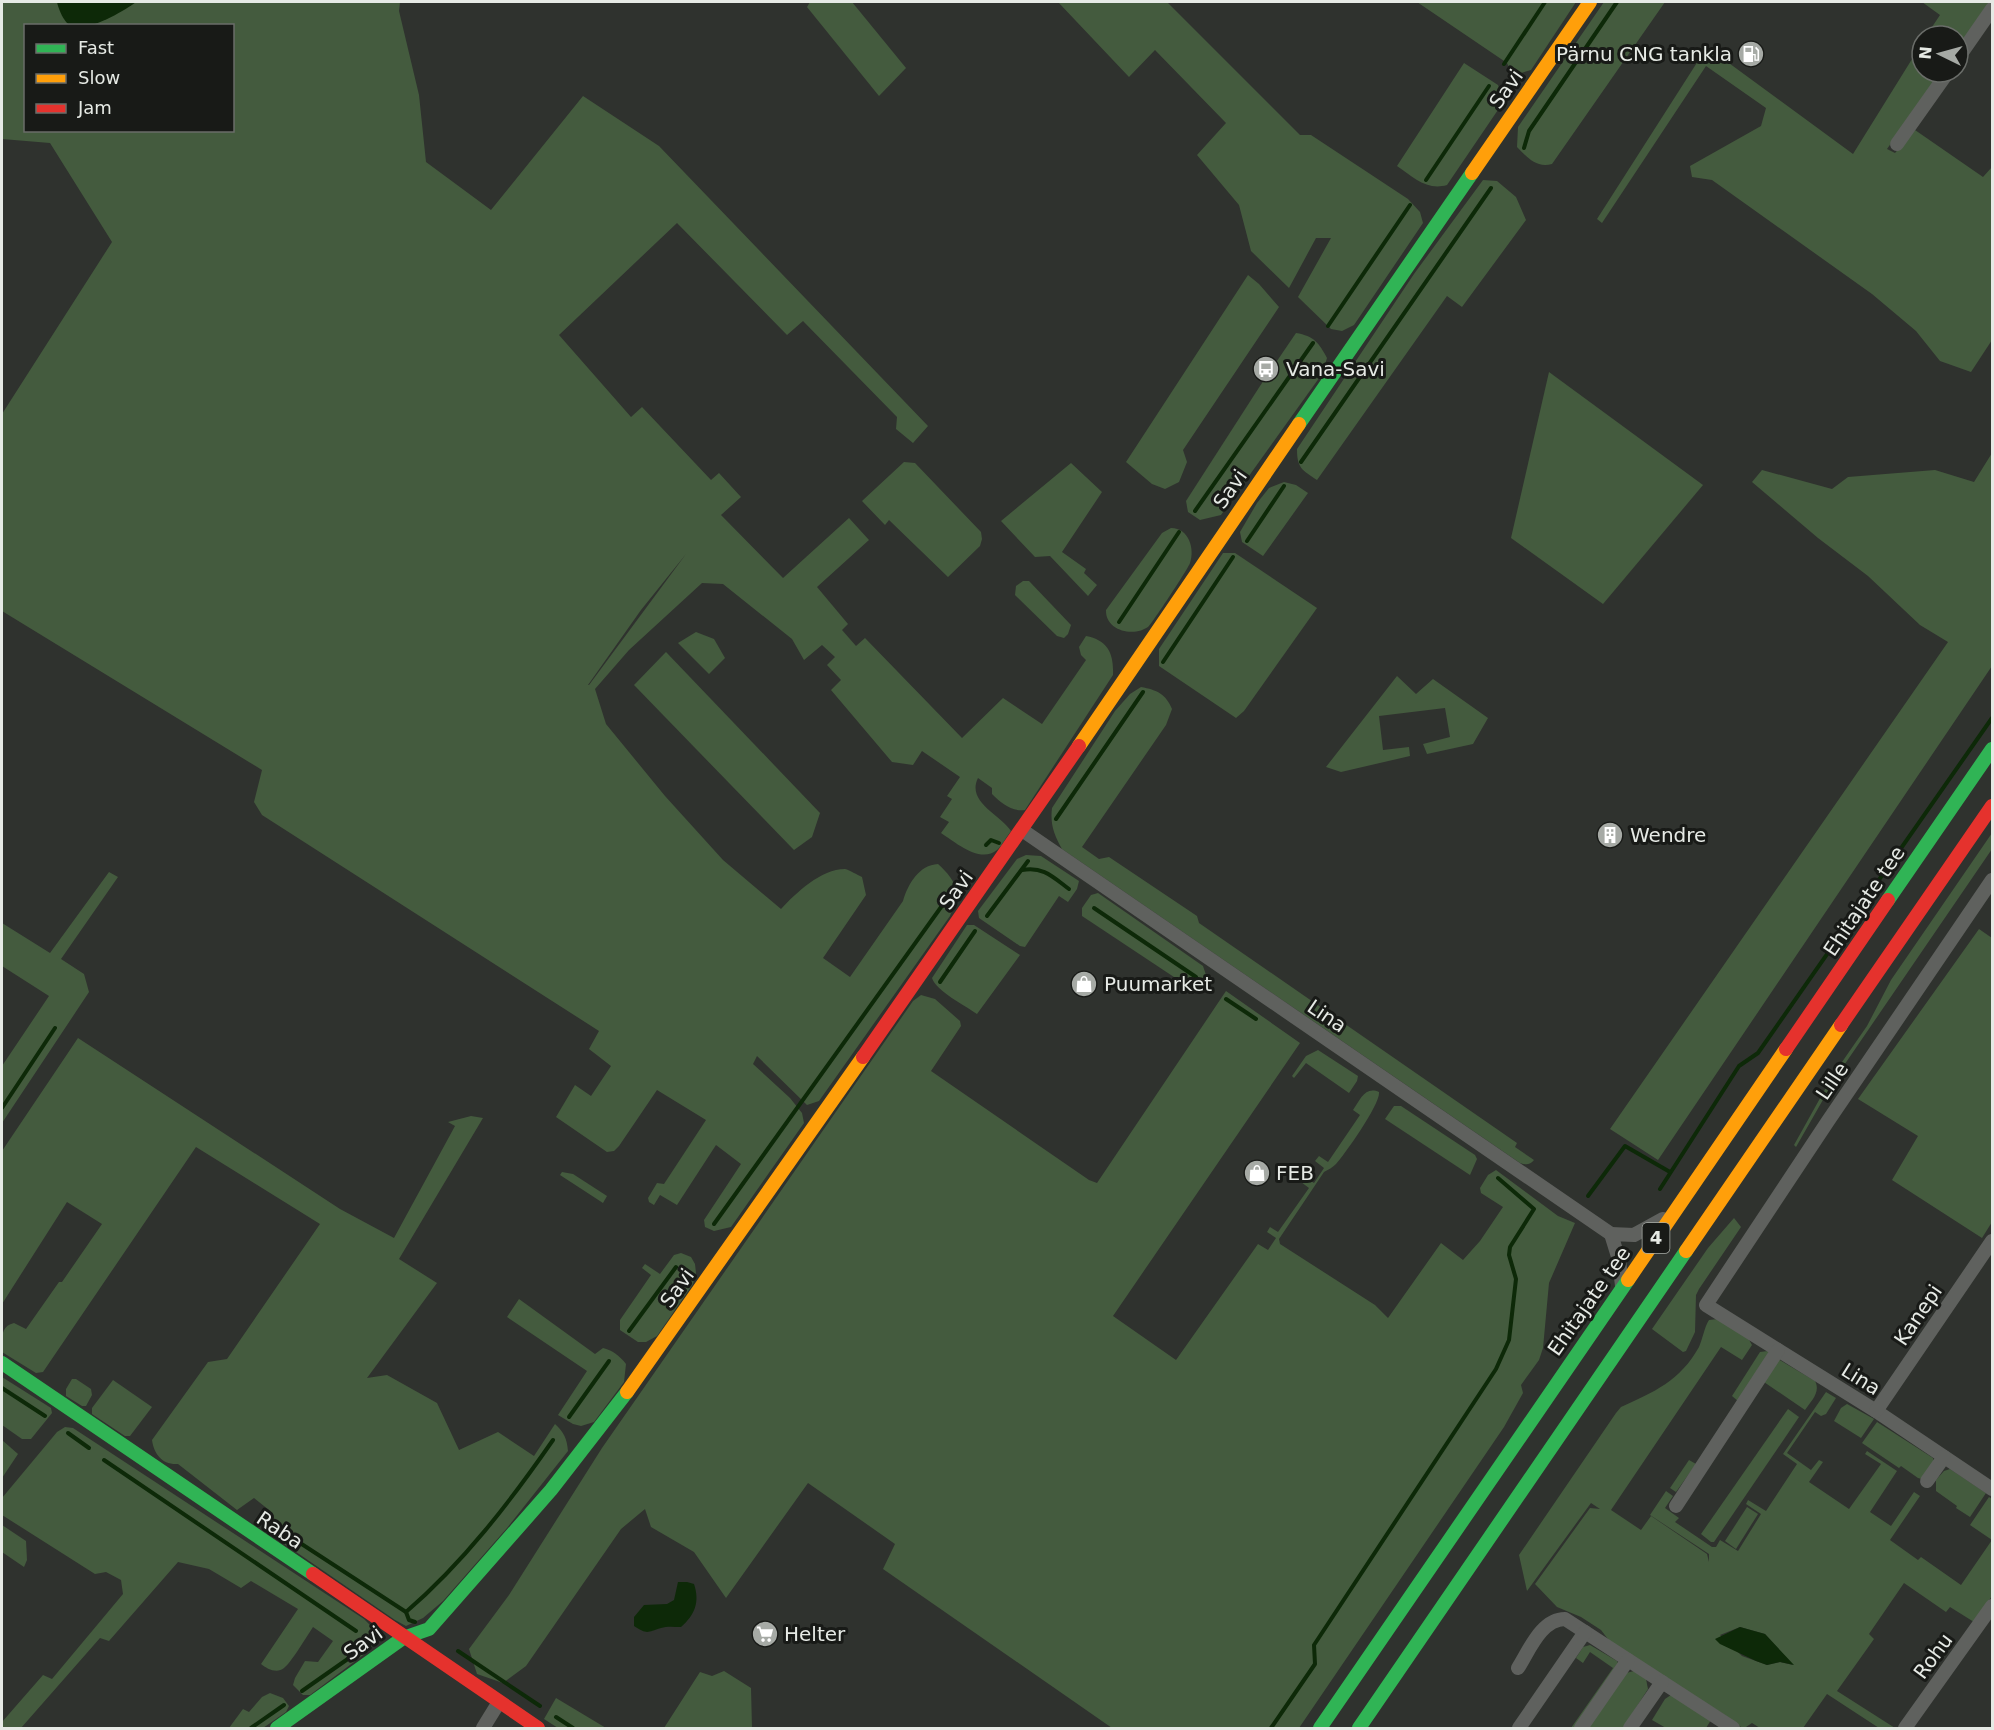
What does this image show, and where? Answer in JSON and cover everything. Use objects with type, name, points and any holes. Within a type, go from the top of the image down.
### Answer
[{"type":"main road","name":"Savi","points":[[276,1728],[403,1638],[429,1629],[543,1499],[624,1396],[1022,830],[1222,535],[1590,2]]},
{"type":"main road","name":"Ehitajate tee","points":[[1320,1728],[1992,748]]},
{"type":"main road","name":"4","points":[[1359,1728],[1992,806]]},
{"type":"main road","name":"Raba","points":[[2,1363],[538,1728]]},
{"type":"street","points":[[1970,46],[1987,28],[1992,9]]},
{"type":"street","points":[[1897,144],[1940,84]]},
{"type":"street","name":"Lina","points":[[1022,830],[1611,1234]]},
{"type":"street","name":"Lille","points":[[1706,1305],[1992,880]]},
{"type":"street","points":[[1622,1288],[1619,1260],[1611,1234],[1634,1235],[1673,1214]]},
{"type":"street","name":"Kanepi","points":[[1876,1411],[1992,1241]]},
{"type":"street","name":"Lina","points":[[1706,1305],[1876,1411],[1992,1490]]},
{"type":"street","points":[[1676,1506],[1778,1350]]},
{"type":"street","points":[[1927,1481],[1944,1457]]},
{"type":"street","name":"Rohu","points":[[1905,1728],[1992,1606]]},
{"type":"street","points":[[1518,1668],[1543,1629],[1556,1619],[1565,1619],[1734,1728]]},
{"type":"street","points":[[1520,1728],[1585,1632]]},
{"type":"street","points":[[1581,1728],[1628,1660]]},
{"type":"street","points":[[1630,1728],[1662,1682]]},
{"type":"street","points":[[483,1728],[499,1702]]},
{"type":"shaded area","points":[[2,2],[400,2],[399,11],[419,95],[426,162],[491,210],[583,96],[659,146],[928,426],[913,443],[896,429],[897,417],[803,321],[787,335],[677,223],[559,335],[631,417],[642,407],[711,480],[719,473],[741,497],[721,515],[783,578],[849,518],[869,540],[817,587],[848,624],[842,630],[856,646],[865,638],[962,738],[1003,698],[1042,724],[1086,660],[1081,655],[1079,647],[1086,636],[1100,641],[1108,649],[1111,654],[1113,675],[1025,810],[1016,810],[1003,804],[992,794],[992,788],[978,778],[976,787],[981,801],[1011,831],[997,850],[983,855],[960,846],[941,833],[949,822],[940,817],[952,799],[947,796],[960,777],[922,751],[913,765],[892,762],[831,690],[841,680],[827,665],[835,657],[822,645],[804,660],[792,639],[723,584],[702,583],[629,650],[595,689],[606,724],[665,796],[723,860],[781,909],[802,889],[827,873],[845,869],[862,877],[866,895],[823,958],[850,977],[903,901],[915,876],[925,868],[938,864],[956,887],[957,897],[950,916],[819,1101],[807,1105],[757,1056],[753,1064],[790,1098],[802,1113],[804,1123],[731,1227],[714,1231],[705,1227],[704,1220],[741,1164],[716,1145],[677,1205],[660,1195],[654,1205],[649,1202],[648,1198],[657,1183],[664,1184],[706,1120],[657,1090],[619,1146],[614,1151],[607,1152],[556,1117],[575,1085],[591,1096],[611,1066],[589,1049],[599,1031],[262,815],[254,802],[262,770],[2,611],[2,414],[112,242],[50,143],[2,139]],"holes":[[[686,554],[589,685],[641,610]]]},
{"type":"shaded area","points":[[57,2],[136,2],[94,24],[69,24],[62,15]]},
{"type":"shaded area","points":[[810,2],[852,2],[906,68],[879,96],[807,7]]},
{"type":"shaded area","points":[[1058,2],[1167,2],[1300,135],[1311,135],[1408,199],[1420,212],[1423,223],[1354,325],[1342,331],[1331,329],[1298,297],[1331,238],[1316,238],[1289,288],[1251,251],[1239,205],[1197,155],[1226,123],[1155,50],[1129,77]]},
{"type":"shaded area","points":[[1417,2],[1576,2],[1531,70],[1521,73],[1511,72],[1507,63]]},
{"type":"shaded area","points":[[1604,2],[1665,2],[1552,164],[1541,165],[1517,147],[1518,127]]},
{"type":"shaded area","points":[[1922,2],[1991,2],[1970,31],[1970,24],[1934,24],[1940,15]]},
{"type":"shaded area","points":[[1707,47],[1853,154],[1910,62],[1910,84],[1933,84],[1887,149],[1895,153],[1915,130],[1983,177],[1992,167],[1992,340],[1971,372],[1940,361],[1916,331],[1872,294],[1712,180],[1692,177],[1690,166],[1761,126],[1766,108],[1706,66],[1602,223],[1597,219]]},
{"type":"shaded area","points":[[1464,63],[1498,85],[1504,101],[1447,185],[1427,185],[1397,166]]},
{"type":"shaded area","points":[[1483,180],[1497,181],[1516,197],[1526,220],[1462,307],[1447,296],[1317,480],[1301,468],[1297,449],[1414,274]]},
{"type":"shaded area","points":[[1248,275],[1279,307],[1183,450],[1187,462],[1179,482],[1165,489],[1152,484],[1126,462]]},
{"type":"shaded area","points":[[1296,333],[1312,338],[1321,348],[1327,358],[1322,374],[1221,515],[1200,520],[1188,512],[1186,501]]},
{"type":"shaded area","points":[[1549,372],[1703,485],[1603,604],[1511,538]]},
{"type":"shaded area","points":[[1992,453],[1992,666],[1658,1160],[1610,1129],[1948,642],[1920,625],[1868,576],[1818,538],[1752,482],[1762,470],[1832,489],[1848,477],[1935,470],[1974,482]]},
{"type":"shaded area","points":[[904,462],[915,463],[981,532],[980,546],[948,577],[889,520],[885,525],[862,501]]},
{"type":"shaded area","points":[[1071,463],[1102,492],[1062,552],[1086,569],[1084,573],[1097,585],[1088,596],[1050,556],[1035,557],[1001,521]]},
{"type":"shaded area","points":[[1284,482],[1296,485],[1308,493],[1263,556],[1242,542],[1240,532],[1269,488]]},
{"type":"shaded area","points":[[1171,528],[1182,532],[1189,540],[1192,552],[1188,567],[1149,626],[1136,632],[1115,627],[1110,623],[1106,610],[1162,533]]},
{"type":"shaded area","points":[[1223,553],[1235,553],[1317,608],[1244,711],[1236,718],[1159,666],[1159,649]]},
{"type":"shaded area","points":[[1023,581],[1029,581],[1071,625],[1064,638],[1057,636],[1015,595],[1016,586]]},
{"type":"shaded area","points":[[696,632],[714,639],[725,658],[709,674],[678,643]]},
{"type":"shaded area","points":[[666,652],[820,813],[812,837],[794,850],[634,685]]},
{"type":"shaded area","points":[[1397,676],[1416,694],[1433,679],[1488,718],[1473,744],[1427,754],[1423,744],[1450,737],[1445,708],[1379,716],[1383,750],[1409,747],[1410,756],[1341,772],[1326,767]]},
{"type":"shaded area","points":[[1141,687],[1160,694],[1172,709],[1166,725],[1082,847],[1099,859],[1109,857],[1197,916],[1199,923],[1517,1143],[1515,1147],[1534,1160],[1532,1162],[1520,1163],[1062,849],[1053,829],[1052,808],[1115,711],[1130,694]]},
{"type":"shaded area","points":[[1992,833],[1992,849],[1836,1077],[1796,1147],[1794,1145],[1833,1075],[1867,1026],[1891,980]]},
{"type":"shaded area","points":[[1026,855],[1041,856],[1079,881],[1077,889],[1068,902],[1059,896],[1025,947],[1020,946],[979,918],[978,911],[1017,859]]},
{"type":"shaded area","points":[[109,872],[118,877],[61,959],[84,974],[89,992],[2,1123],[2,1066],[49,996],[2,966],[2,923],[50,953]]},
{"type":"shaded area","points":[[1098,893],[1203,966],[1206,975],[1200,984],[1186,985],[1082,916],[1082,908],[1091,895]]},
{"type":"shaded area","points":[[967,925],[974,925],[1020,955],[977,1014],[945,993],[932,978]]},
{"type":"shaded area","points":[[1979,929],[1992,938],[1992,1222],[1982,1238],[1892,1180],[1918,1136],[1858,1099]]},
{"type":"shaded area","points":[[1226,991],[1300,1043],[1113,1316],[1176,1360],[1258,1244],[1268,1250],[1276,1238],[1267,1232],[1270,1227],[1278,1232],[1309,1188],[1301,1182],[1305,1177],[1314,1183],[1324,1168],[1315,1161],[1319,1156],[1328,1162],[1360,1115],[1353,1110],[1366,1092],[1379,1092],[1369,1117],[1341,1158],[1324,1172],[1279,1239],[1280,1244],[1375,1305],[1388,1318],[1441,1243],[1463,1260],[1480,1241],[1503,1207],[1481,1193],[1480,1188],[1488,1175],[1496,1170],[1558,1216],[1575,1223],[1549,1283],[1543,1348],[1539,1360],[1521,1385],[1523,1393],[1504,1427],[1299,1728],[1112,1728],[883,1569],[895,1544],[808,1483],[726,1598],[694,1552],[651,1527],[645,1509],[621,1529],[526,1666],[503,1683],[477,1674],[469,1649],[509,1595],[602,1448],[913,1001],[921,995],[935,999],[960,1021],[961,1026],[931,1071],[1089,1180],[1097,1183]]},
{"type":"shaded area","points":[[78,1038],[340,1209],[394,1238],[455,1126],[448,1122],[471,1116],[483,1118],[399,1259],[437,1283],[367,1378],[387,1375],[437,1403],[459,1450],[498,1432],[534,1456],[555,1424],[564,1436],[568,1451],[507,1528],[443,1601],[423,1618],[406,1626],[395,1620],[267,1532],[269,1510],[254,1498],[237,1510],[178,1464],[163,1461],[153,1445],[152,1440],[208,1362],[227,1359],[320,1224],[196,1147],[43,1372],[36,1373],[2,1352],[3,1334],[6,1327],[14,1323],[26,1329],[102,1224],[67,1202],[2,1304],[2,1151]]},
{"type":"shaded area","points":[[1318,1050],[1358,1076],[1349,1093],[1306,1063],[1294,1078],[1292,1076],[1306,1056]]},
{"type":"shaded area","points":[[1394,1106],[1401,1106],[1475,1155],[1477,1159],[1470,1175],[1385,1119]]},
{"type":"shaded area","points":[[562,1172],[573,1174],[607,1196],[603,1203],[560,1175]]},
{"type":"shaded area","points":[[1734,1218],[1741,1227],[1696,1295],[1695,1332],[1686,1351],[1683,1352],[1652,1329],[1708,1248]]},
{"type":"shaded area","points":[[681,1253],[691,1257],[695,1264],[696,1273],[693,1284],[657,1336],[646,1342],[638,1342],[620,1330],[620,1320],[651,1275],[642,1268],[645,1264],[660,1274],[674,1255]]},
{"type":"shaded area","points":[[519,1299],[595,1354],[603,1348],[616,1354],[626,1364],[624,1382],[594,1422],[581,1426],[558,1415],[587,1371],[507,1317]]},
{"type":"shaded area","points":[[1718,1319],[1747,1336],[1752,1345],[1742,1360],[1721,1347],[1611,1510],[1641,1530],[1651,1516],[1707,1554],[1709,1562],[1709,1554],[1650,1515],[1666,1491],[1673,1496],[1665,1508],[1679,1518],[1675,1522],[1712,1547],[1716,1547],[1720,1540],[1738,1551],[1761,1514],[1746,1504],[1748,1500],[1766,1511],[1797,1464],[1783,1454],[1826,1392],[1836,1398],[1826,1414],[1821,1416],[1815,1412],[1787,1453],[1811,1470],[1819,1460],[1823,1462],[1809,1482],[1849,1509],[1881,1464],[1865,1454],[1867,1451],[1897,1471],[1870,1512],[1891,1526],[1914,1492],[1920,1496],[1890,1540],[1918,1560],[1921,1557],[1961,1585],[1992,1540],[1992,1596],[1974,1622],[1950,1607],[1946,1612],[1904,1583],[1869,1634],[1874,1639],[1837,1691],[1895,1728],[1879,1728],[1827,1694],[1803,1728],[1760,1728],[1752,1723],[1741,1727],[1614,1647],[1601,1630],[1581,1617],[1557,1607],[1535,1584],[1590,1508],[1600,1509],[1591,1503],[1527,1591],[1519,1555],[1616,1413],[1621,1407],[1665,1384],[1683,1369],[1699,1347],[1709,1320]],"holes":[[[1740,1627],[1765,1634],[1793,1665],[1780,1662],[1767,1665],[1742,1656],[1720,1635]]]},
{"type":"shaded area","points":[[1768,1351],[1769,1358],[1738,1401],[1732,1396],[1760,1352]]},
{"type":"shaded area","points":[[1778,1359],[1815,1381],[1816,1393],[1805,1410],[1761,1380]]},
{"type":"shaded area","points":[[2,1377],[51,1408],[52,1413],[31,1439],[22,1439],[2,1425]]},
{"type":"shaded area","points":[[72,1379],[76,1379],[91,1389],[92,1395],[86,1406],[66,1396],[66,1389]]},
{"type":"shaded area","points":[[113,1380],[152,1407],[130,1436],[125,1436],[92,1414],[92,1408]]},
{"type":"shaded area","points":[[1847,1404],[1874,1419],[1861,1438],[1834,1421],[1841,1408]]},
{"type":"shaded area","points":[[1788,1409],[1799,1417],[1714,1542],[1711,1542],[1701,1534]]},
{"type":"shaded area","points":[[1877,1422],[1933,1458],[1934,1462],[1922,1479],[1901,1466],[1899,1468],[1862,1443]]},
{"type":"shaded area","points":[[65,1427],[73,1428],[364,1619],[376,1631],[370,1650],[310,1695],[303,1695],[293,1685],[295,1678],[305,1661],[318,1662],[333,1641],[313,1627],[284,1668],[275,1671],[266,1668],[261,1664],[298,1609],[251,1581],[241,1588],[209,1569],[178,1562],[109,1641],[100,1638],[21,1728],[2,1728],[2,1722],[43,1675],[52,1679],[123,1594],[121,1580],[106,1572],[95,1574],[2,1515],[2,1498],[57,1432]]},
{"type":"shaded area","points":[[2,1440],[18,1454],[2,1478]]},
{"type":"shaded area","points":[[1689,1460],[1696,1464],[1676,1492],[1670,1488]]},
{"type":"shaded area","points":[[1950,1469],[1986,1493],[1970,1517],[1936,1491],[1936,1480],[1944,1471]]},
{"type":"shaded area","points":[[1989,1497],[1992,1499],[1992,1540],[1970,1525]]},
{"type":"shaded area","points":[[1747,1507],[1758,1514],[1736,1549],[1725,1541]]},
{"type":"shaded area","points":[[2,1525],[26,1541],[27,1560],[24,1567],[2,1552]]},
{"type":"shaded area","points":[[678,1582],[694,1584],[696,1591],[693,1613],[681,1627],[666,1627],[648,1632],[634,1626],[634,1617],[644,1605],[667,1604],[674,1600]]},
{"type":"shaded area","points":[[1740,1627],[1765,1634],[1794,1665],[1780,1662],[1767,1665],[1720,1644],[1715,1639]]},
{"type":"shaded area","points":[[1590,1645],[1617,1661],[1619,1666],[1577,1728],[1571,1728],[1613,1668],[1590,1652],[1583,1663],[1576,1658],[1583,1647]]},
{"type":"shaded area","points":[[724,1671],[751,1688],[752,1728],[664,1728],[700,1672],[712,1676]]},
{"type":"shaded area","points":[[1634,1671],[1646,1679],[1648,1689],[1623,1728],[1587,1728],[1626,1673]]},
{"type":"shaded area","points":[[270,1693],[283,1698],[289,1706],[286,1712],[263,1728],[229,1728],[243,1709],[249,1712],[262,1697]]},
{"type":"shaded area","points":[[1671,1695],[1711,1720],[1706,1728],[1666,1728],[1652,1720],[1665,1699]]},
{"type":"shaded area","points":[[556,1698],[606,1728],[558,1728],[544,1719]]},
{"type":"waterway","points":[[1504,64],[1545,2]]},
{"type":"waterway","points":[[1524,148],[1529,131],[1617,2]]},
{"type":"waterway","points":[[1426,180],[1489,86]]},
{"type":"waterway","points":[[1301,462],[1491,188]]},
{"type":"waterway","points":[[1328,326],[1410,205]]},
{"type":"waterway","points":[[1195,511],[1313,343]]},
{"type":"waterway","points":[[1247,541],[1284,486]]},
{"type":"waterway","points":[[1119,622],[1179,532]]},
{"type":"waterway","points":[[1163,662],[1233,557]]},
{"type":"waterway","points":[[1056,819],[1143,692]]},
{"type":"waterway","points":[[1660,1189],[1739,1066],[1758,1053],[1992,718]]},
{"type":"waterway","points":[[986,845],[991,840],[999,843]]},
{"type":"waterway","points":[[987,916],[1028,861]]},
{"type":"waterway","points":[[1022,870],[1042,871],[1069,889]]},
{"type":"waterway","points":[[714,1224],[954,889]]},
{"type":"waterway","points":[[1094,908],[1196,977]]},
{"type":"waterway","points":[[940,982],[975,931]]},
{"type":"waterway","points":[[1226,999],[1256,1019]]},
{"type":"waterway","points":[[2,1108],[55,1028]]},
{"type":"waterway","points":[[1588,1196],[1625,1146],[1670,1172]]},
{"type":"waterway","points":[[1271,1728],[1315,1664],[1314,1645],[1496,1369],[1509,1340],[1516,1279],[1509,1255],[1510,1247],[1534,1209],[1498,1178]]},
{"type":"waterway","points":[[629,1331],[676,1267]]},
{"type":"waterway","points":[[569,1417],[609,1361]]},
{"type":"waterway","points":[[2,1388],[45,1416]]},
{"type":"waterway","points":[[68,1433],[89,1448]]},
{"type":"waterway","points":[[406,1612],[447,1573],[485,1531],[553,1440]]},
{"type":"waterway","points":[[104,1460],[356,1631]]},
{"type":"waterway","points":[[271,1524],[406,1612],[409,1620],[415,1622]]},
{"type":"waterway","points":[[302,1691],[372,1642]]},
{"type":"waterway","points":[[458,1651],[540,1706]]},
{"type":"waterway","points":[[251,1728],[284,1705]]},
{"type":"waterway","points":[[556,1717],[573,1728]]},
{"type":"traffic: fast","points":[[1299,424],[1472,173]]},
{"type":"traffic: fast","points":[[1888,900],[1992,749]]},
{"type":"traffic: fast","points":[[1359,1728],[1686,1251]]},
{"type":"traffic: fast","points":[[1320,1728],[1628,1280]]},
{"type":"traffic: fast","points":[[2,1363],[313,1574]]},
{"type":"traffic: fast","points":[[277,1728],[403,1638],[429,1629],[551,1490],[627,1392]]},
{"type":"traffic: slow","points":[[1472,173],[1590,2]]},
{"type":"traffic: slow","points":[[1079,746],[1299,424]]},
{"type":"traffic: slow","points":[[1686,1251],[1841,1025]]},
{"type":"traffic: slow","points":[[1628,1280],[1786,1049]]},
{"type":"traffic: slow","points":[[627,1392],[863,1057]]},
{"type":"traffic: jam","points":[[863,1057],[1079,746]]},
{"type":"traffic: jam","points":[[1841,1025],[1992,806]]},
{"type":"traffic: jam","points":[[1786,1049],[1888,900]]},
{"type":"traffic: jam","points":[[313,1574],[538,1728]]},
{"type":"place","name":"Pärnu CNG tankla","points":[[1751,54]]},
{"type":"place","name":"Vana-Savi","points":[[1266,369]]},
{"type":"place","name":"Wendre","points":[[1610,835]]},
{"type":"place","name":"Puumarket","points":[[1084,984]]},
{"type":"place","name":"FEB","points":[[1257,1173]]},
{"type":"place","name":"Helter","points":[[765,1634]]}]
